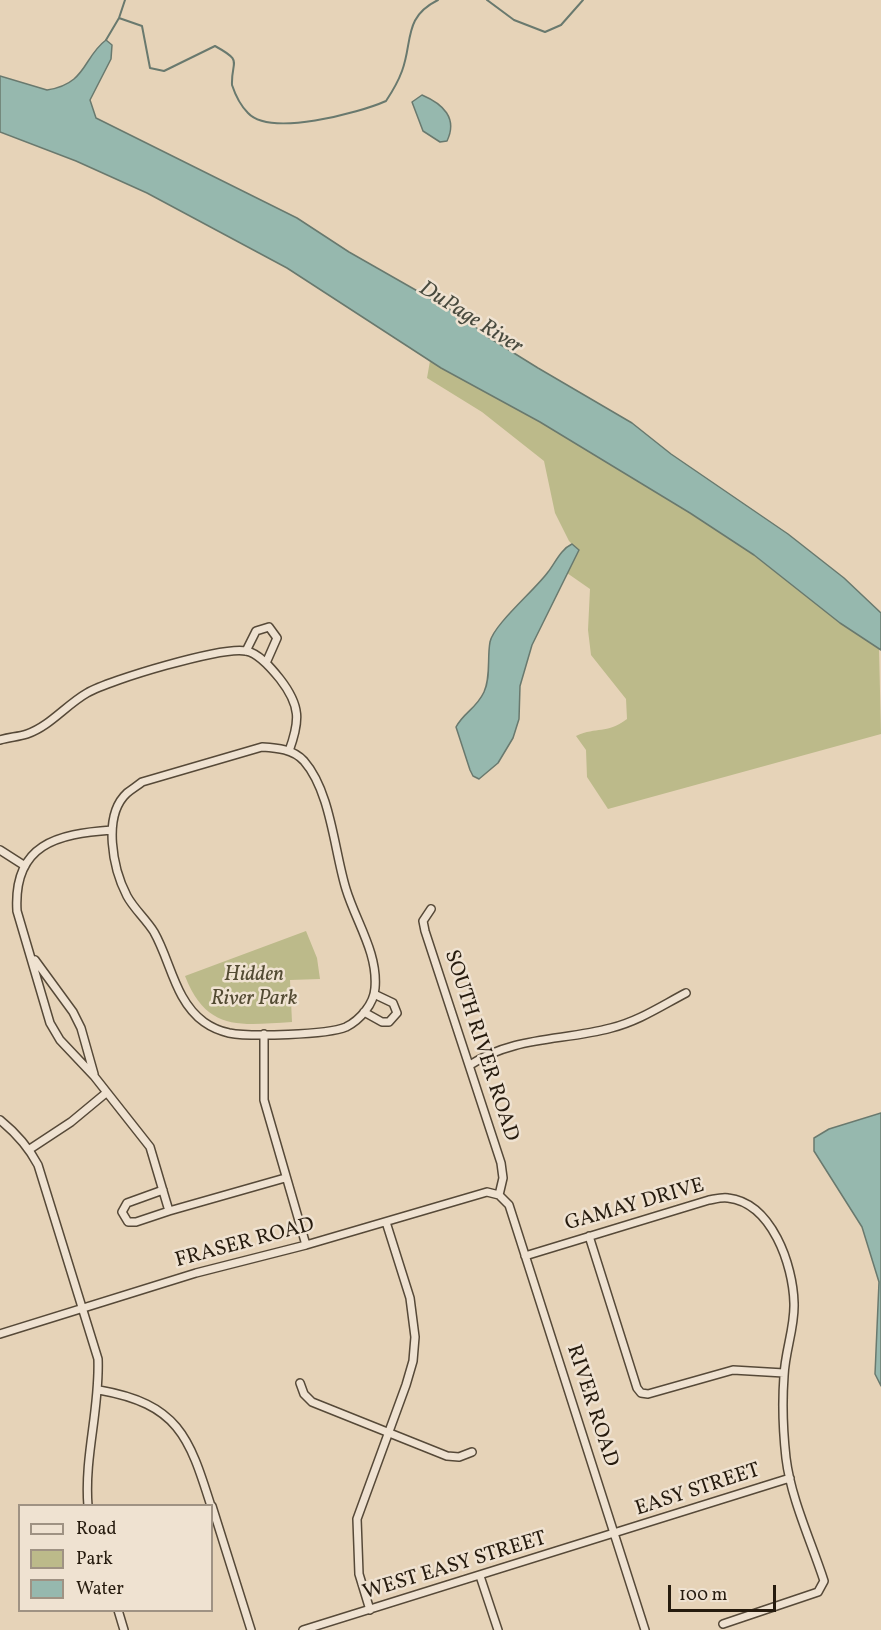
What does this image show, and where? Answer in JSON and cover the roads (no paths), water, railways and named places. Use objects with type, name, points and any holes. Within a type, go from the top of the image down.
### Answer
[{"type":"street","points":[[246,651],[256,631],[269,627],[277,638],[266,663]]},
{"type":"street","points":[[0,740],[28,734],[53,719],[87,693],[107,684],[223,651],[246,651],[266,663],[281,680],[297,706],[298,727],[289,751]]},
{"type":"street","points":[[262,747],[289,751],[303,759],[318,781],[346,890],[369,948],[374,973],[374,994],[364,1012],[350,1024],[335,1030],[264,1034],[238,1034],[216,1029],[195,1015],[189,1007],[154,932],[128,897],[121,882],[112,830],[116,810],[126,794],[142,782],[262,747]]},
{"type":"street","points":[[112,830],[75,832],[53,838],[35,852],[25,866],[16,894],[16,912],[50,1023],[60,1040],[94,1076],[150,1147],[169,1211]]},
{"type":"street","points":[[0,850],[25,866]]},
{"type":"street","name":"SOUTH RIVER ROAD","points":[[431,909],[423,921],[425,932],[501,1163],[503,1178],[500,1195]]},
{"type":"street","points":[[31,955],[73,1012],[81,1028],[94,1076]]},
{"type":"street","points":[[470,1065],[484,1056],[532,1040],[587,1034],[623,1025],[642,1018],[686,993]]},
{"type":"street","points":[[364,1012],[382,1022],[389,1022],[397,1014],[393,1003],[374,994]]},
{"type":"street","points":[[264,1034],[264,1101],[306,1245]]},
{"type":"street","points":[[30,1149],[71,1122],[106,1093]]},
{"type":"street","points":[[0,1120],[18,1134],[30,1149],[43,1179],[98,1359],[99,1390],[88,1458],[88,1504]]},
{"type":"street","points":[[163,1190],[127,1203],[122,1212],[128,1222],[136,1222],[285,1178]]},
{"type":"street","name":"FRASER ROAD","points":[[0,1334],[196,1273],[306,1245],[487,1192],[500,1195]]},
{"type":"street","name":"RIVER ROAD","points":[[500,1195],[509,1205],[645,1630]]},
{"type":"street","name":"GAMAY DRIVE","points":[[525,1256],[709,1200],[727,1198],[743,1203],[758,1213],[780,1245],[792,1283],[794,1304],[784,1372],[784,1435],[790,1478],[824,1581],[818,1592],[723,1624]]},
{"type":"street","points":[[370,1610],[359,1574],[357,1519],[413,1361],[414,1337],[414,1315],[386,1222]]},
{"type":"street","points":[[589,1236],[637,1388],[641,1393],[648,1394],[733,1370],[784,1372]]},
{"type":"street","points":[[300,1383],[303,1394],[312,1402],[387,1433],[447,1456],[459,1457],[472,1452]]},
{"type":"street","points":[[99,1390],[123,1394],[140,1401],[161,1412],[182,1431],[196,1456],[210,1504]]},
{"type":"street","name":"EASY STREET","points":[[616,1535],[790,1478]]},
{"type":"street","points":[[213,1512],[251,1630]]},
{"type":"street","name":"WEST EASY STREET","points":[[303,1630],[616,1535]]},
{"type":"street","points":[[480,1576],[498,1630]]},
{"type":"street","points":[[118,1612],[124,1630]]},
{"type":"water","points":[[106,40],[112,45],[111,59],[90,100],[96,118],[297,218],[349,252],[463,317],[488,337],[632,423],[671,454],[788,534],[844,578],[881,613],[881,650],[840,623],[754,555],[690,513],[540,422],[441,368],[287,268],[147,193],[76,161],[0,132],[0,76],[47,90],[60,87],[77,76]]},
{"type":"water","points":[[422,95],[442,107],[446,113],[451,125],[447,141],[440,142],[423,131],[412,102]]},
{"type":"water","points":[[572,544],[579,550],[532,645],[520,686],[519,719],[513,738],[498,763],[479,779],[473,776],[470,770],[456,727],[484,692],[490,642],[493,635],[548,572],[561,553]]},
{"type":"water","points":[[881,1113],[881,1386],[875,1374],[879,1282],[862,1227],[814,1151],[814,1138],[829,1129]]},
{"type":"waterway","points":[[106,40],[119,18],[125,0]]},
{"type":"waterway","points":[[119,18],[142,26],[150,68],[164,71],[215,46],[233,59],[232,85],[238,100],[248,113],[259,120],[294,123],[336,116],[386,101],[402,71],[414,22],[419,14],[438,0]]},
{"type":"waterway","points":[[487,0],[514,20],[545,32],[561,25],[583,0]]},
{"type":"water label","name":"DuPage River","points":[[470,319]]},
{"type":"park label","name":"Hidden River Park","points":[[254,988]]}]
